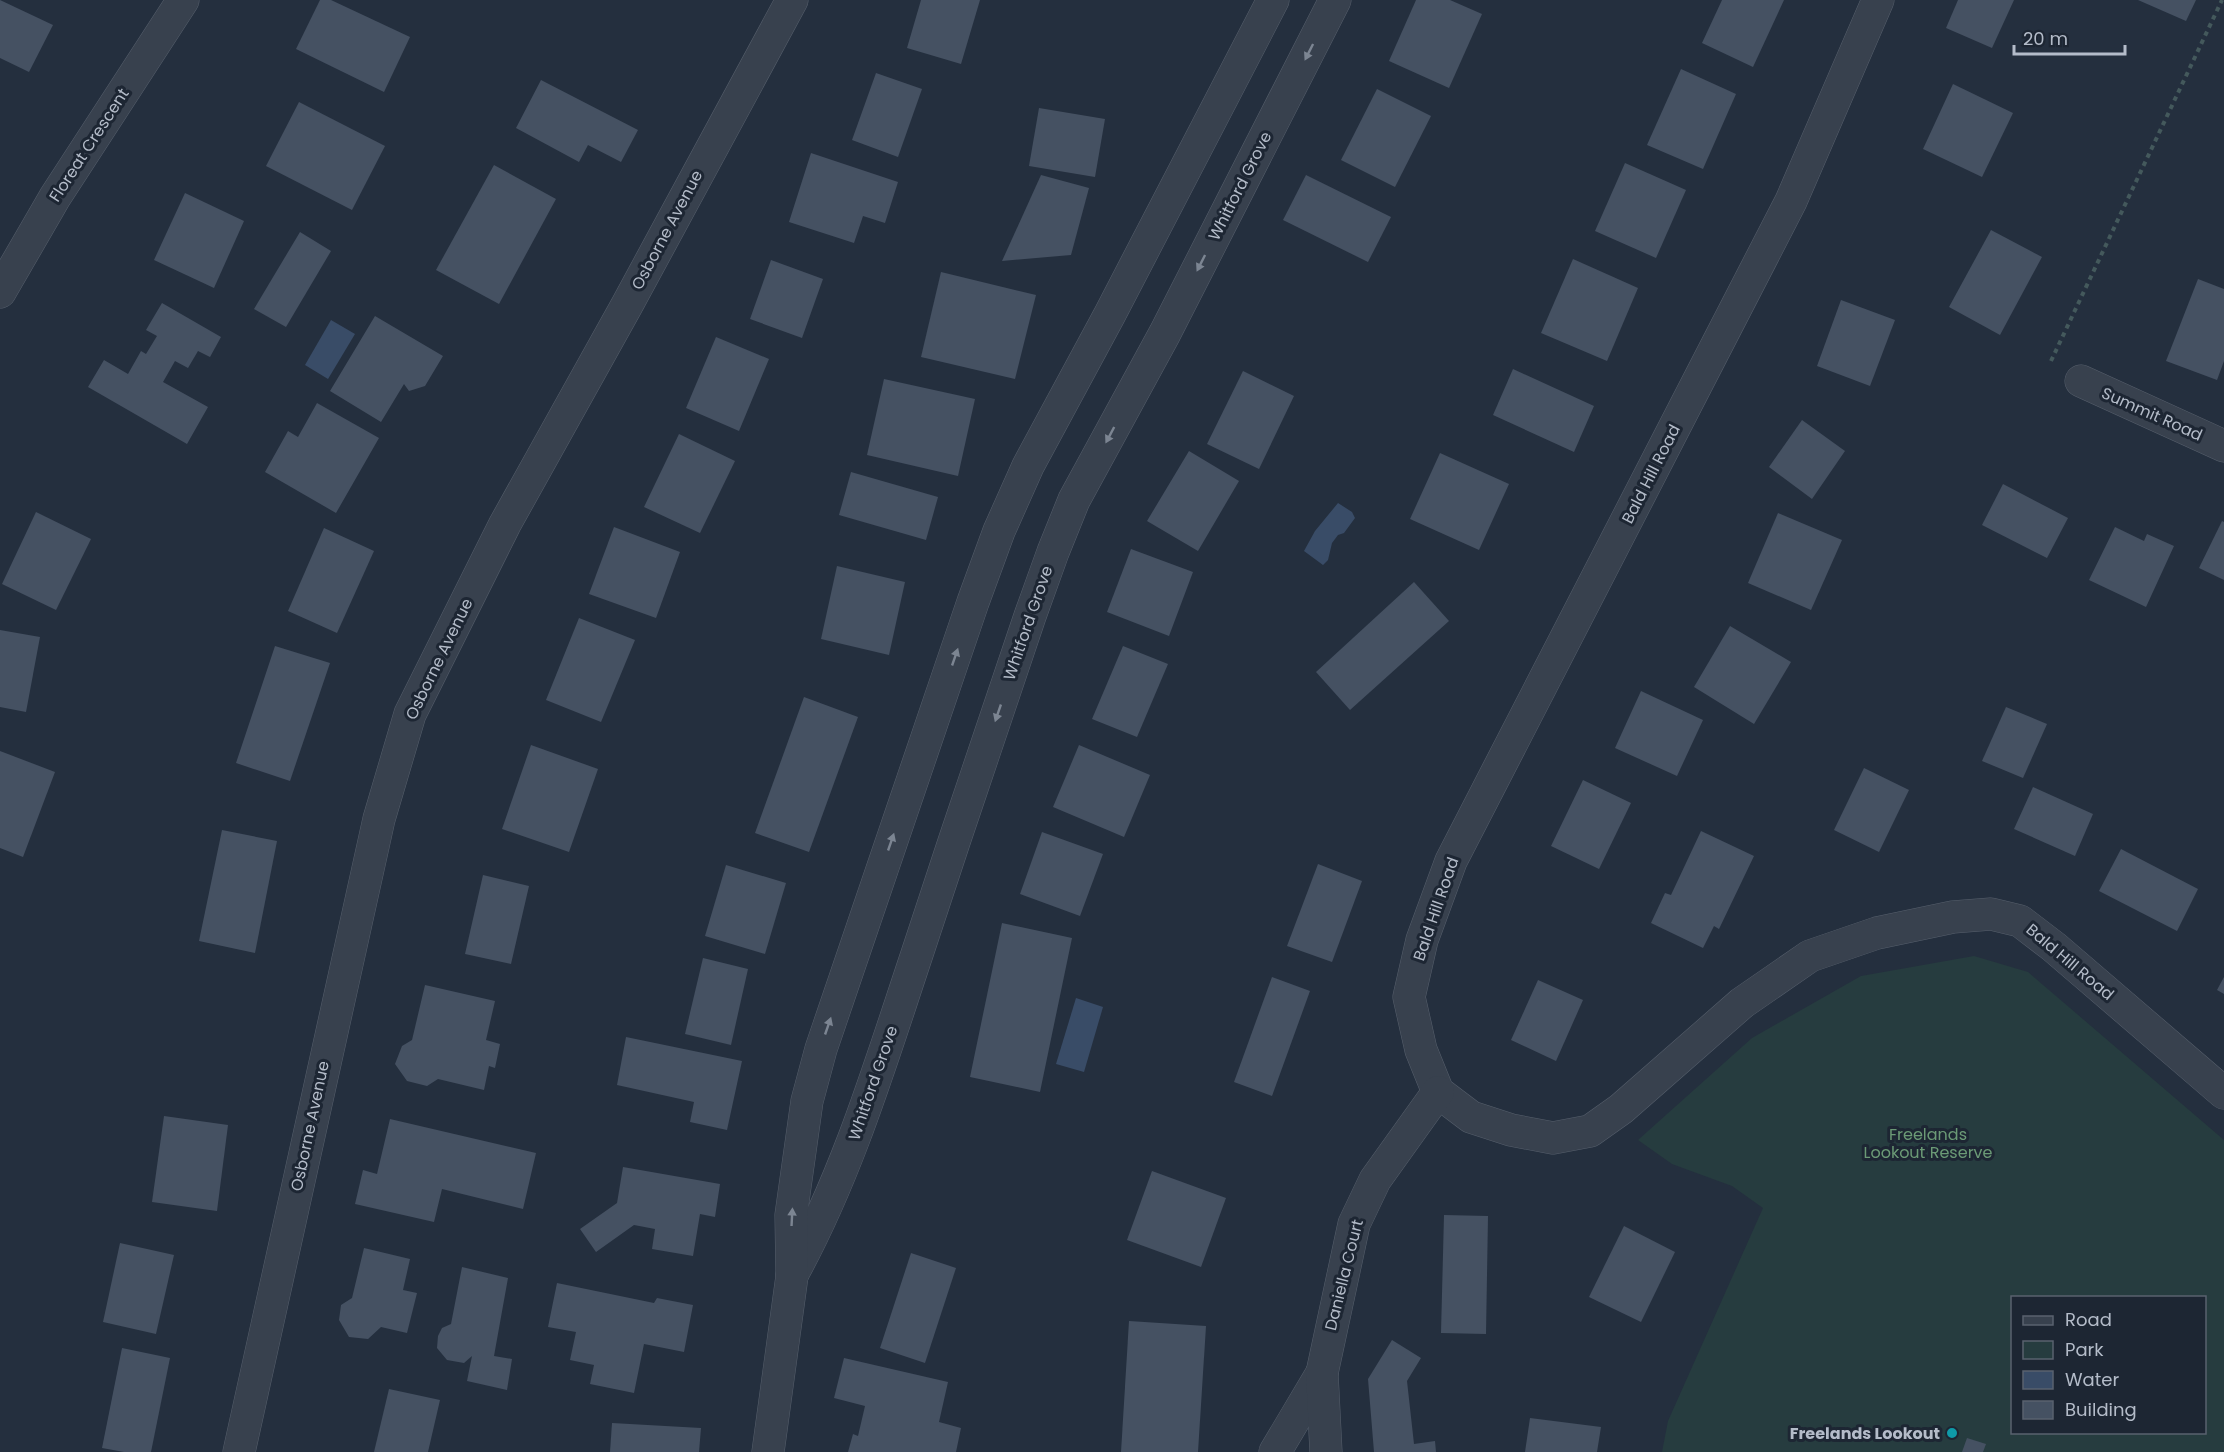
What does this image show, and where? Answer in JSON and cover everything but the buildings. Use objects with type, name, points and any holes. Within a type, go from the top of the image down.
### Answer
[{"type":"street","name":"Floreat Crescent","points":[[0,292],[55,197],[183,0]]},
{"type":"street","name":"Osborne Avenue","points":[[239,1452],[379,819],[410,714],[505,524],[792,0]]},
{"type":"street","name":"Whitford Grove","points":[[768,1452],[792,1276],[791,1215],[807,1101],[820,1049],[999,531],[1028,466],[1274,0]]},
{"type":"street","name":"Whitford Grove","points":[[792,1276],[815,1233],[838,1180],[877,1072],[1027,627],[1074,500],[1165,333],[1335,0]]},
{"type":"street","name":"Bald Hill Road","points":[[1878,0],[1791,201],[1451,861],[1422,940],[1409,997],[1421,1050],[1438,1092],[1472,1117],[1511,1130],[1553,1138],[1590,1131],[1621,1109],[1742,1003],[1810,956],[1877,933],[1953,917],[1990,914],[2020,921],[2054,947],[2224,1093]]},
{"type":"street","name":"Summit Road","points":[[2081,381],[2224,446]]},
{"type":"street","name":"Daniella Court","points":[[1326,1452],[1322,1373],[1354,1224],[1375,1180],[1438,1092]]},
{"type":"street","name":"Daniella Court","points":[[1275,1452],[1322,1373]]},
{"type":"path","points":[[2081,381],[2050,361],[2222,0]]},
{"type":"green space","name":"Freelands Lookout Reserve","points":[[1974,956],[2028,972],[2224,1140],[2224,1452],[1662,1452],[1668,1421],[1763,1208],[1732,1186],[1672,1164],[1638,1140],[1752,1038],[1861,976]]},
{"type":"water","points":[[331,320],[355,334],[328,379],[305,365]]},
{"type":"water","points":[[1338,503],[1352,512],[1355,518],[1344,533],[1338,535],[1332,543],[1328,560],[1323,565],[1304,551],[1315,531]]},
{"type":"water","points":[[1076,998],[1103,1007],[1084,1072],[1056,1064]]},
{"type":"place","name":"Freelands Lookout","points":[[1952,1433]]}]
